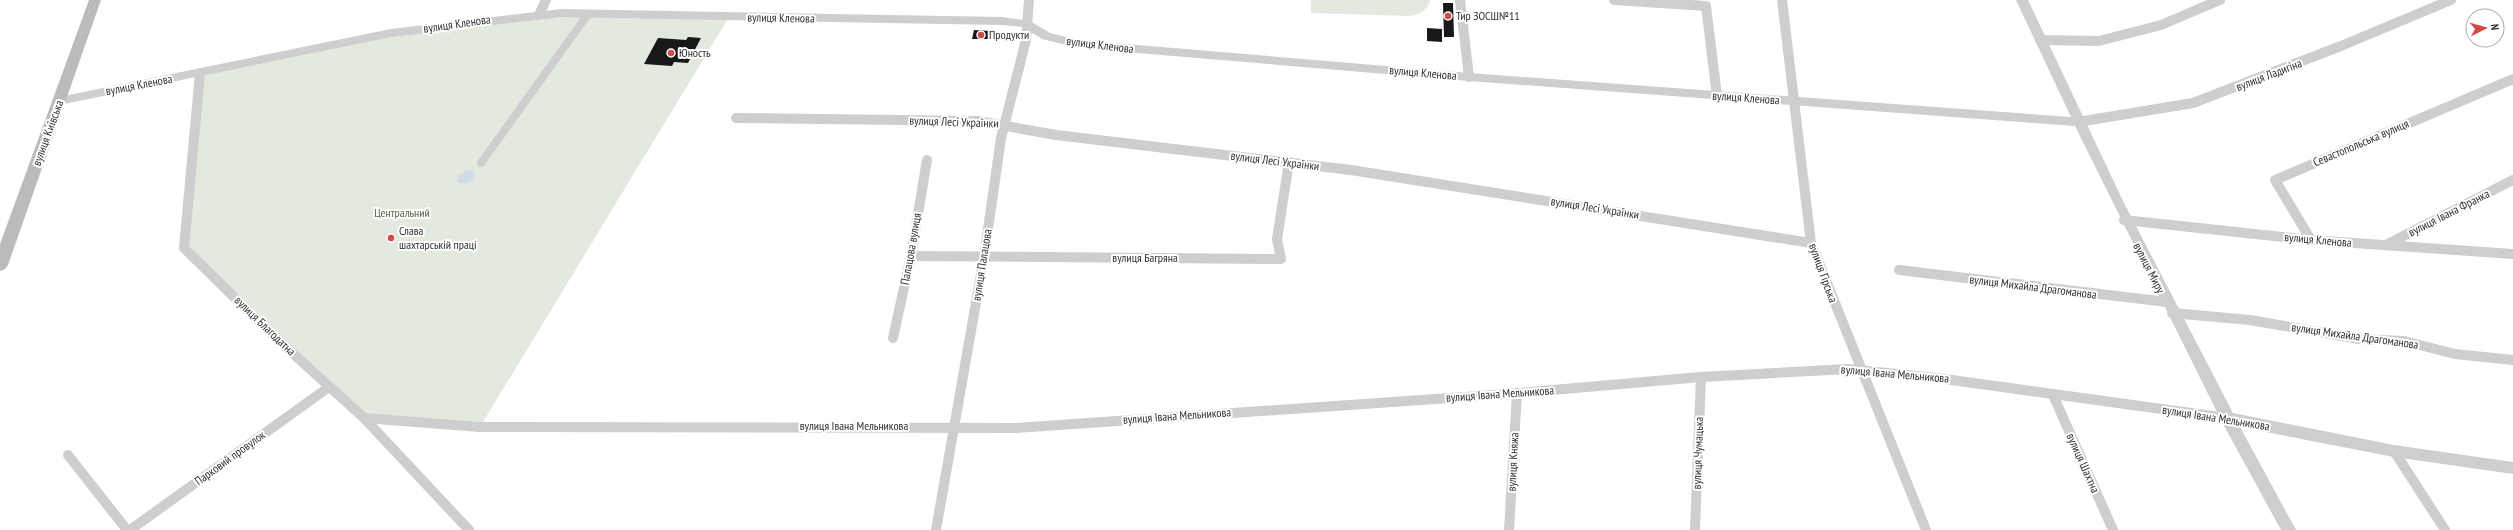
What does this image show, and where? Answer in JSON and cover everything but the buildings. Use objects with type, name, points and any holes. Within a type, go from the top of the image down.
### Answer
[{"type":"main road","name":"вулиця Київська","points":[[0,265],[95,0]]},
{"type":"street","points":[[539,15],[546,0]]},
{"type":"street","name":"вулиця Палацова","points":[[936,530],[984,257],[1004,124],[1026,40],[1029,0]]},
{"type":"street","points":[[1460,0],[1469,77]]},
{"type":"street","points":[[1614,0],[1706,6],[1717,96]]},
{"type":"street","name":"вулиця Гірська","points":[[1782,0],[1811,243],[1860,370],[1926,530]]},
{"type":"street","name":"вулиця Миру","points":[[2022,0],[2124,220],[2227,418],[2289,530]]},
{"type":"street","points":[[2040,40],[2099,41],[2161,25],[2220,0]]},
{"type":"street","name":"вулиця Ладигіна","points":[[2078,122],[2194,103],[2342,46],[2451,0]]},
{"type":"street","name":"вулиця Кленова","points":[[59,101],[391,33],[539,15],[588,14],[1002,20],[1026,24],[1046,36],[1078,44],[1469,77],[2078,122]]},
{"type":"street","points":[[481,163],[588,14]]},
{"type":"street","name":"вулиця Благодатна","points":[[200,73],[184,248],[329,387],[364,418],[468,530]]},
{"type":"street","name":"Севастопольська вулиця","points":[[2311,240],[2289,200],[2275,180],[2513,79]]},
{"type":"street","name":"вулиця Лесі Українки","points":[[736,118],[978,121],[1004,124],[1056,136],[1359,171],[1811,243]]},
{"type":"street","name":"Палацова вулиця","points":[[893,338],[911,256],[927,160]]},
{"type":"street","name":"вулиця Багряна","points":[[911,256],[1281,259],[1277,239],[1289,162]]},
{"type":"street","name":"вулиця Івана Франка","points":[[2386,246],[2513,180]]},
{"type":"street","name":"вулиця Кленова","points":[[2124,220],[2311,240],[2513,254]]},
{"type":"street","name":"вулиця Михайла Драгоманова","points":[[1899,270],[2170,307],[2359,339],[2404,341],[2455,354],[2513,360]]},
{"type":"street","name":"вулиця Івана Мельникова","points":[[364,418],[480,427],[1016,428],[1518,393],[1815,369],[1860,370],[1937,378],[2227,418],[2394,450],[2513,468]]},
{"type":"street","name":"вулиця Чумацька","points":[[1695,530],[1702,377]]},
{"type":"street","name":"Парковий провулок","points":[[130,530],[329,387]]},
{"type":"street","name":"вулиця Княжа","points":[[1509,530],[1518,393]]},
{"type":"street","name":"вулиця Шахтна","points":[[2053,395],[2113,530]]},
{"type":"street","points":[[2394,450],[2445,530]]},
{"type":"street","points":[[68,456],[127,530]]},
{"type":"green space","points":[[1311,0],[1430,1],[1422,12],[1409,16],[1311,13]]},
{"type":"green space","name":"Центральний","points":[[561,13],[729,17],[480,427],[364,418],[184,248],[200,73],[391,33]]},
{"type":"shaded area","points":[[466,170],[474,171],[476,177],[469,183],[459,183],[457,177]]},
{"type":"place","name":"Тир ЗОСШ№11","points":[[1448,16]]},
{"type":"place","name":"Продукти","points":[[981,35]]},
{"type":"place","name":"Юность","points":[[671,53]]},
{"type":"place","name":"Слава шахтарській праці","points":[[391,238]]}]
